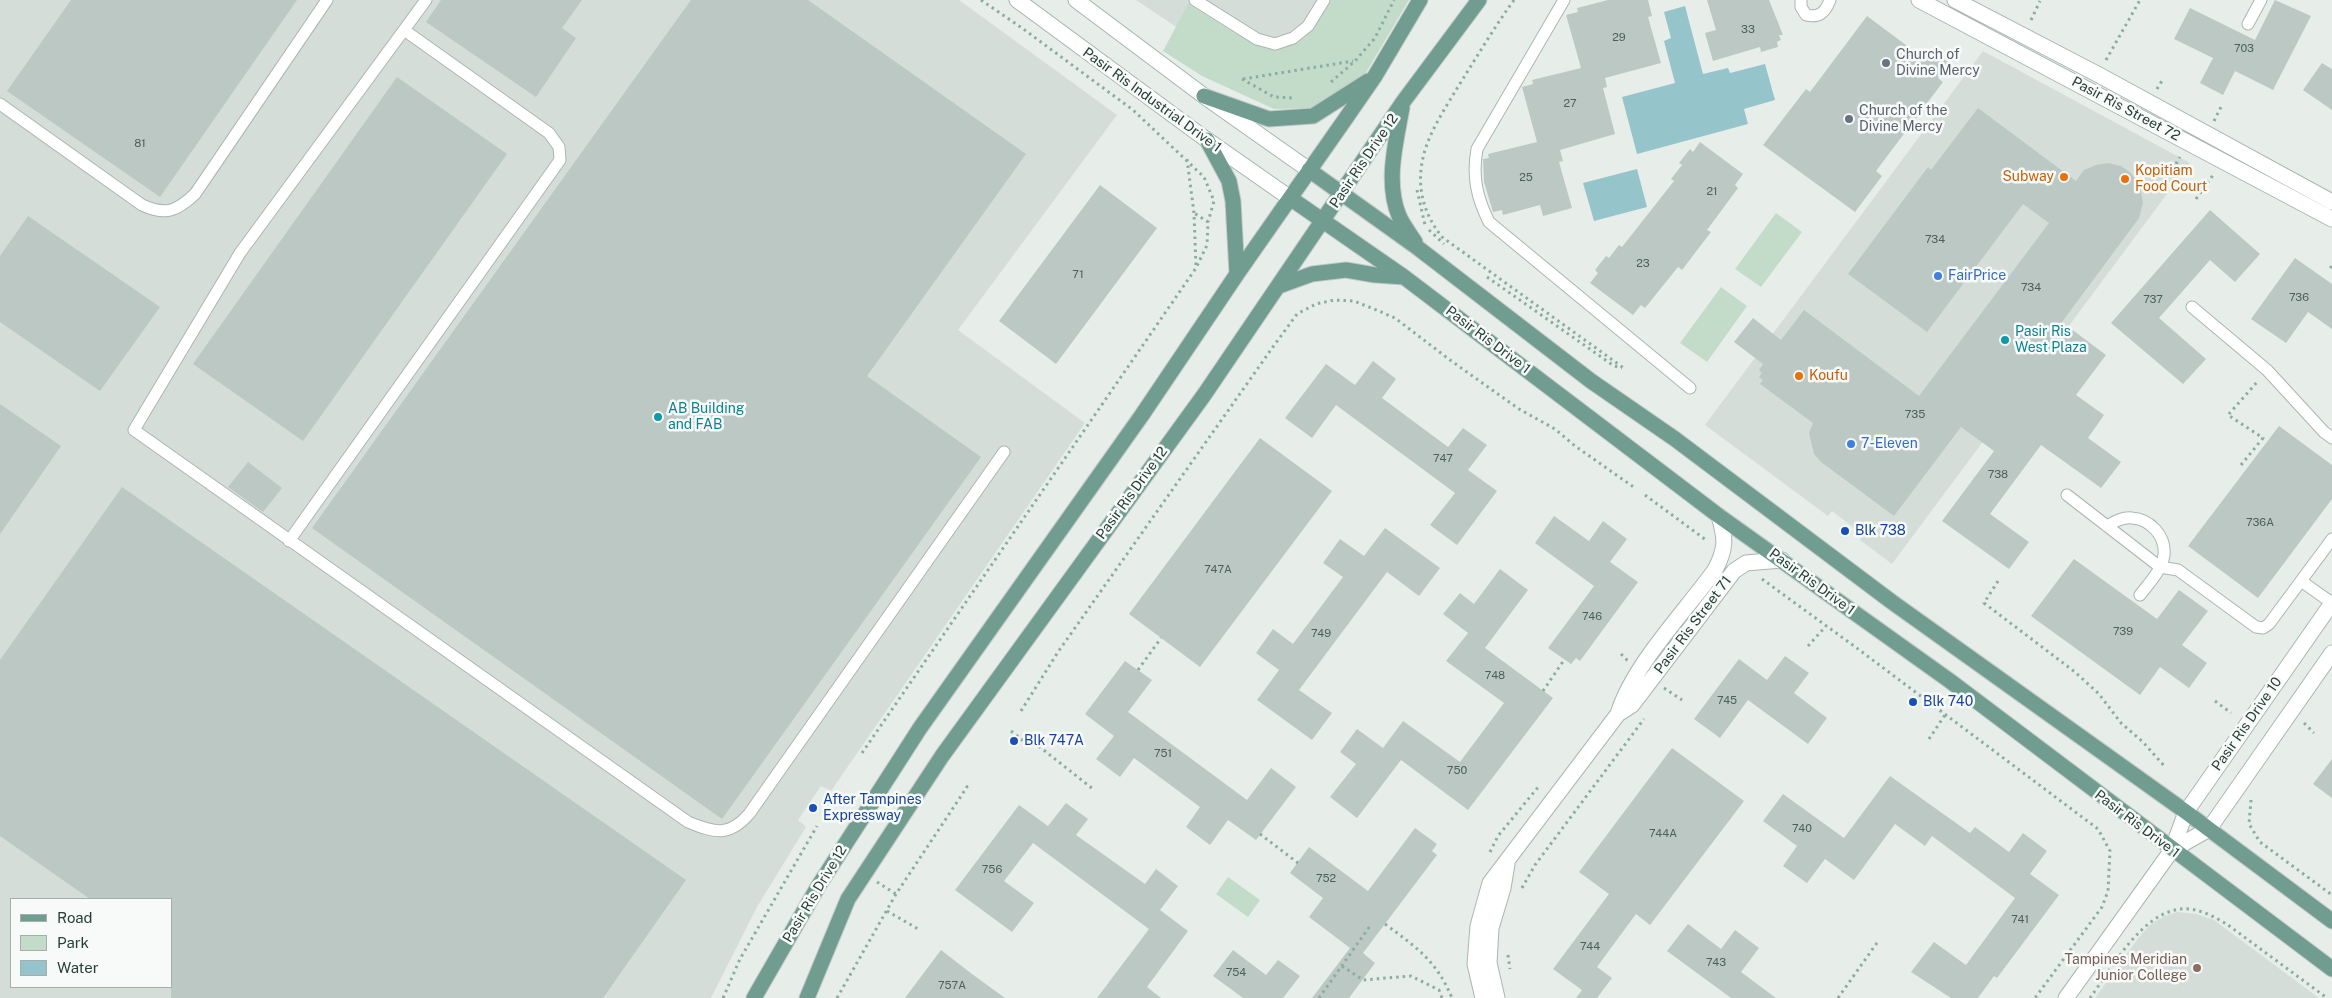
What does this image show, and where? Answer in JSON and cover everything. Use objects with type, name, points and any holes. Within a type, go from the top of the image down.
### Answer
[{"type":"main road","name":"Pasir Ris Drive 12","points":[[754,998],[818,885],[920,728],[1142,415],[1237,274],[1375,76],[1420,0]]},
{"type":"main road","name":"Pasir Ris Drive 12","points":[[806,998],[848,899],[942,756],[1204,395],[1403,102],[1479,0]]},
{"type":"main road","points":[[1204,96],[1269,119],[1303,118],[1313,116],[1375,76]]},
{"type":"main road","points":[[1403,102],[1395,149],[1394,189],[1399,215],[1418,248]]},
{"type":"main road","points":[[1207,140],[1229,180],[1237,274]]},
{"type":"main road","points":[[1310,170],[1418,248],[1591,381],[1675,439],[1892,602],[2186,812],[2332,921]]},
{"type":"main road","name":"Pasir Ris Drive 1","points":[[1290,198],[1404,277],[1719,516],[1950,681],[2332,969]]},
{"type":"main road","points":[[1279,286],[1312,274],[1346,270],[1404,277]]},
{"type":"street","name":"Pasir Ris Industrial Drive 1","points":[[1017,0],[1207,140],[1290,198]]},
{"type":"street","points":[[1076,0],[1204,96],[1310,170]]},
{"type":"street","name":"Pasir Ris Street 72","points":[[1919,0],[2332,219]]},
{"type":"street","name":"Pasir Ris Street 72","points":[[1955,0],[2124,88],[2332,202]]},
{"type":"street","points":[[1719,516],[1725,537],[1724,549]]},
{"type":"street","name":"Pasir Ris Street 71","points":[[1483,998],[1475,964],[1478,926],[1490,883],[1618,714],[1629,686],[1715,570],[1724,549]]},
{"type":"street","points":[[1746,563],[1782,560]]},
{"type":"street","name":"Pasir Ris Street 71","points":[[1618,714],[1632,705],[1725,580],[1746,563]]},
{"type":"street","name":"Pasir Ris Drive 10","points":[[2066,998],[2172,850],[2186,812],[2332,603]]},
{"type":"street","name":"Pasir Ris Drive 10","points":[[2172,850],[2209,829],[2332,653]]},
{"type":"street","name":"Pasir Ris Street 71","points":[[1498,998],[1489,963],[1490,928],[1503,888],[1507,862]]},
{"type":"lane","points":[[0,104],[142,205],[155,211],[171,211],[184,205],[195,194],[327,0]]},
{"type":"lane","points":[[426,0],[240,253],[134,430],[688,822],[707,830],[724,831],[739,826],[749,814],[1004,452]]},
{"type":"lane","points":[[1195,0],[1257,39],[1275,44],[1293,38],[1308,26],[1324,0]]},
{"type":"lane","points":[[1564,0],[1477,149],[1474,168],[1475,186],[1481,207],[1489,222],[1690,388]]},
{"type":"lane","points":[[1801,0],[1801,7],[1806,14],[1815,17],[1822,14],[1830,0]]},
{"type":"lane","points":[[2248,24],[2261,0]]},
{"type":"lane","points":[[289,541],[560,160],[559,147],[549,133],[404,30]]},
{"type":"lane","points":[[2192,307],[2267,370],[2324,432],[2332,438]]},
{"type":"lane","points":[[2067,495],[2160,567],[2178,570],[2256,627],[2263,628],[2269,624],[2332,539]]},
{"type":"lane","points":[[2107,526],[2118,519],[2132,518],[2145,521],[2156,529],[2162,541],[2164,554],[2160,567],[2140,594]]},
{"type":"lane","points":[[2301,581],[2332,603]]},
{"type":"path","points":[[862,753],[1196,268],[1207,245],[1208,222],[1214,201],[1204,177],[1133,110],[1022,28],[980,0]]},
{"type":"path","points":[[1328,85],[1355,61],[1375,38],[1394,0]]},
{"type":"path","points":[[1447,247],[1426,227],[1419,190],[1422,162],[1432,132],[1494,28],[1514,0]]},
{"type":"path","points":[[2104,65],[2140,0]]},
{"type":"path","points":[[2032,19],[2040,1]]},
{"type":"path","points":[[1301,99],[1274,97],[1242,79],[1355,61]]},
{"type":"path","points":[[2213,122],[2222,106]]},
{"type":"path","points":[[2176,164],[2179,158]]},
{"type":"path","points":[[1187,159],[1194,214],[1196,268]]},
{"type":"path","points":[[2196,199],[2213,175]]},
{"type":"path","points":[[1419,190],[1432,224],[1442,237],[1625,368],[1614,366],[1486,276]]},
{"type":"path","points":[[1194,214],[1208,222]]},
{"type":"path","points":[[1021,710],[1058,652],[1275,344],[1297,314],[1316,304],[1334,300],[1354,302],[1395,318],[1504,399],[1555,429],[1635,488]]},
{"type":"path","points":[[2241,465],[2263,438],[2228,415],[2267,370]]},
{"type":"path","points":[[1645,495],[1710,543],[1724,549]]},
{"type":"path","points":[[1746,563],[1755,575],[2098,829],[2110,851],[2108,891],[2102,907],[2035,998]]},
{"type":"path","points":[[1998,581],[1984,603],[2059,658],[2093,688],[2121,723],[2143,742],[2166,768]]},
{"type":"path","points":[[1808,646],[1826,626]]},
{"type":"path","points":[[1138,670],[1161,638]]},
{"type":"path","points":[[1543,691],[1564,660]]},
{"type":"path","points":[[1661,697],[1672,681]]},
{"type":"path","points":[[1670,692],[1682,700]]},
{"type":"path","points":[[2215,701],[2231,713]]},
{"type":"path","points":[[1519,894],[1535,865],[1649,712]]},
{"type":"path","points":[[1929,739],[1945,715]]},
{"type":"path","points":[[2301,721],[2314,733]]},
{"type":"path","points":[[1011,731],[1025,742],[1036,744],[1093,789]]},
{"type":"path","points":[[837,998],[896,894],[967,787],[964,784]]},
{"type":"path","points":[[2249,824],[2260,842],[2332,895]]},
{"type":"path","points":[[723,998],[740,960],[817,826]]},
{"type":"path","points":[[1260,834],[1298,863]]},
{"type":"path","points":[[2090,998],[2135,936],[2159,916],[2182,909],[2214,916],[2327,998]]},
{"type":"path","points":[[887,911],[918,929]]},
{"type":"path","points":[[1385,924],[1423,953],[1438,969],[1446,982],[1452,998]]},
{"type":"path","points":[[1319,998],[1370,926]]},
{"type":"path","points":[[1838,998],[1878,940]]},
{"type":"path","points":[[1508,953],[1510,972]]},
{"type":"path","points":[[1342,966],[1363,980],[1411,976],[1439,990],[1442,998]]},
{"type":"shaded area","points":[[0,0],[959,0],[1117,115],[958,330],[1085,423],[831,791],[821,786],[798,820],[806,827],[757,907],[711,998],[0,998]]},
{"type":"shaded area","points":[[1136,0],[1361,0],[1324,58],[1242,71]]},
{"type":"shaded area","points":[[1983,51],[2190,163],[1892,564],[1860,540],[1863,535],[1832,511],[1828,516],[1705,425]]},
{"type":"shaded area","name":"Tampines Meridian Junior College","points":[[2177,912],[2196,914],[2214,920],[2319,998],[2095,998],[2139,937],[2151,924]]},
{"type":"green space","points":[[1331,0],[1409,0],[1364,76],[1316,108],[1274,109],[1202,76],[1163,51],[1188,4],[1244,37],[1276,46],[1290,45],[1304,38],[1315,26]]},
{"type":"green space","points":[[1776,213],[1802,232],[1761,287],[1735,269]]},
{"type":"green space","points":[[1721,287],[1747,306],[1707,362],[1680,343]]},
{"type":"green space","points":[[1228,877],[1260,900],[1248,917],[1216,894]]},
{"type":"water","points":[[1685,6],[1703,74],[1728,68],[1730,73],[1765,64],[1775,100],[1744,109],[1748,124],[1637,154],[1622,97],[1675,83],[1664,41],[1671,38],[1664,12]]},
{"type":"water","points":[[1637,169],[1647,207],[1594,221],[1583,183]]},
{"type":"building","points":[[71,0],[297,0],[160,197],[7,91]]},
{"type":"building","points":[[441,0],[582,0],[562,28],[576,38],[536,97],[426,22]]},
{"type":"building","name":"AB Building and FAB","points":[[691,0],[808,0],[1026,154],[867,376],[981,457],[722,819],[312,528]]},
{"type":"building","points":[[1608,0],[1648,0],[1652,16],[1648,17],[1661,63],[1605,78],[1607,87],[1603,88],[1615,134],[1560,150],[1563,161],[1559,162],[1572,208],[1543,216],[1540,205],[1503,215],[1502,210],[1493,212],[1484,182],[1483,159],[1489,158],[1488,154],[1537,142],[1522,87],[1533,84],[1532,80],[1581,68],[1566,15],[1578,12],[1577,8]]},
{"type":"building","points":[[1707,0],[1769,0],[1783,35],[1779,35],[1781,40],[1777,42],[1778,47],[1761,52],[1760,47],[1713,61],[1705,33],[1716,30]]},
{"type":"building","points":[[2275,0],[2311,16],[2273,90],[2235,71],[2223,95],[2200,83],[2213,58],[2174,39],[2190,8],[2255,40]]},
{"type":"building","name":"Church of the Divine Mercy","points":[[1867,16],[1926,60],[1933,51],[1949,63],[1938,78],[1943,82],[1876,171],[1882,176],[1855,212],[1763,145],[1806,89],[1810,92]]},
{"type":"building","points":[[2322,63],[2332,69],[2332,110],[2303,90]]},
{"type":"building","points":[[397,77],[507,154],[303,441],[193,364]]},
{"type":"building","points":[[1978,108],[2076,181],[2084,170],[2096,165],[2108,163],[2121,166],[2131,173],[2140,186],[2143,203],[2139,218],[2062,322],[2106,355],[2076,395],[2104,415],[2088,438],[2121,462],[2101,488],[2041,445],[1990,514],[2029,542],[2009,569],[1942,521],[1994,451],[1961,427],[1894,516],[1821,462],[1814,454],[1809,433],[1813,423],[1760,384],[1763,380],[1759,377],[1762,373],[1759,370],[1763,364],[1734,342],[1753,318],[1781,340],[1804,310],[1919,396],[2049,223],[2023,204],[1927,332],[1848,274],[1928,167],[1931,170]]},
{"type":"building","points":[[1700,142],[1743,174],[1735,185],[1738,188],[1707,230],[1711,232],[1682,270],[1678,267],[1645,308],[1641,305],[1633,315],[1590,283],[1598,273],[1595,270],[1606,256],[1609,258],[1619,245],[1622,247],[1674,181],[1671,179],[1682,165],[1679,163],[1690,149],[1693,152]]},
{"type":"building","points":[[1100,185],[1157,228],[1056,364],[999,321]]},
{"type":"building","points":[[2210,210],[2260,254],[2235,282],[2210,260],[2159,318],[2206,359],[2183,384],[2111,323]]},
{"type":"building","points":[[28,216],[160,307],[100,391],[0,322],[0,256]]},
{"type":"building","points":[[2295,258],[2332,284],[2332,329],[2308,312],[2286,343],[2251,319]]},
{"type":"building","points":[[1373,361],[1396,379],[1382,398],[1448,447],[1463,428],[1487,445],[1468,470],[1497,491],[1457,545],[1430,525],[1455,493],[1336,405],[1312,438],[1285,418],[1326,364],[1355,385]]},
{"type":"building","points":[[0,404],[61,446],[0,534]]},
{"type":"building","points":[[2279,426],[2332,465],[2332,499],[2258,598],[2188,546]]},
{"type":"building","points":[[1260,438],[1332,491],[1200,667],[1129,614]]},
{"type":"building","points":[[248,462],[282,488],[263,512],[228,487]]},
{"type":"building","points":[[122,487],[686,880],[603,998],[171,998],[172,898],[89,898],[0,836],[0,660]]},
{"type":"building","points":[[1554,516],[1589,541],[1603,521],[1627,539],[1610,562],[1638,582],[1580,661],[1576,658],[1571,664],[1548,648],[1594,586],[1535,543]]},
{"type":"building","points":[[1385,528],[1440,568],[1419,596],[1387,572],[1299,690],[1332,713],[1312,740],[1257,700],[1279,670],[1256,653],[1273,629],[1293,644],[1343,577],[1323,563],[1340,539],[1364,556]]},
{"type":"building","points":[[2074,559],[2157,619],[2179,590],[2208,611],[2182,645],[2207,663],[2189,688],[2160,667],[2140,695],[2031,616]]},
{"type":"building","points":[[1500,569],[1528,590],[1485,648],[1553,698],[1468,810],[1401,760],[1357,818],[1330,797],[1356,764],[1340,752],[1357,729],[1383,748],[1403,721],[1460,762],[1504,703],[1446,661],[1468,633],[1443,614],[1460,593],[1474,604]]},
{"type":"building","points":[[1785,656],[1809,673],[1794,693],[1827,718],[1808,744],[1748,700],[1720,738],[1694,719],[1739,659],[1767,680]]},
{"type":"building","points":[[1125,661],[1152,680],[1128,712],[1247,800],[1271,768],[1296,787],[1256,840],[1228,820],[1210,845],[1186,827],[1200,807],[1134,758],[1120,777],[1096,759],[1114,736],[1085,714]]},
{"type":"building","points":[[1672,748],[1744,801],[1650,925],[1636,914],[1597,967],[1612,978],[1597,998],[1576,998],[1582,990],[1553,969],[1609,894],[1579,872]]},
{"type":"building","points":[[2332,759],[2332,798],[2313,784]]},
{"type":"building","points":[[1890,776],[1970,833],[1975,827],[2009,852],[2023,833],[2047,851],[2030,874],[2059,895],[1997,978],[1994,976],[1978,998],[1951,998],[1911,972],[1934,942],[1966,965],[2015,898],[1932,836],[1925,846],[1895,824],[1854,880],[1825,859],[1807,883],[1783,866],[1797,846],[1763,821],[1783,794],[1844,838]]},
{"type":"building","points":[[1066,803],[1088,819],[1076,835],[1145,884],[1156,869],[1178,886],[1160,910],[1188,931],[1147,987],[1161,998],[1097,998],[1149,929],[1033,843],[1004,881],[1034,903],[1012,932],[955,890],[1019,805],[1048,826]]},
{"type":"building","points":[[1415,828],[1437,844],[1432,851],[1437,855],[1363,953],[1375,963],[1349,998],[1312,998],[1350,948],[1309,917],[1323,898],[1290,873],[1309,847],[1368,891]]},
{"type":"building","points":[[1688,924],[1721,949],[1735,930],[1759,948],[1741,972],[1776,998],[1731,998],[1667,951]]},
{"type":"building","points":[[941,950],[972,974],[1005,998],[905,998]]},
{"type":"building","points":[[1233,950],[1266,975],[1278,960],[1300,976],[1283,998],[1243,998],[1213,976]]},
{"type":"place","name":"Church of Divine Mercy","points":[[1886,63]]},
{"type":"place","name":"Church of the Divine Mercy","points":[[1849,119]]},
{"type":"place","name":"Subway","points":[[2064,177]]},
{"type":"place","name":"Kopitiam Food Court","points":[[2125,179]]},
{"type":"place","name":"FairPrice","points":[[1938,276]]},
{"type":"place","name":"Pasir Ris West Plaza","points":[[2005,340]]},
{"type":"place","name":"Koufu","points":[[1799,376]]},
{"type":"place","name":"AB Building and FAB","points":[[658,417]]},
{"type":"place","name":"7-Eleven","points":[[1851,444]]},
{"type":"place","name":"Blk 738","points":[[1845,531]]},
{"type":"place","name":"Blk 740","points":[[1913,702]]},
{"type":"place","name":"Blk 747A","points":[[1014,741]]},
{"type":"place","name":"After Tampines Expressway","points":[[813,808]]},
{"type":"place","name":"Tampines Meridian Junior College","points":[[2197,968]]}]
